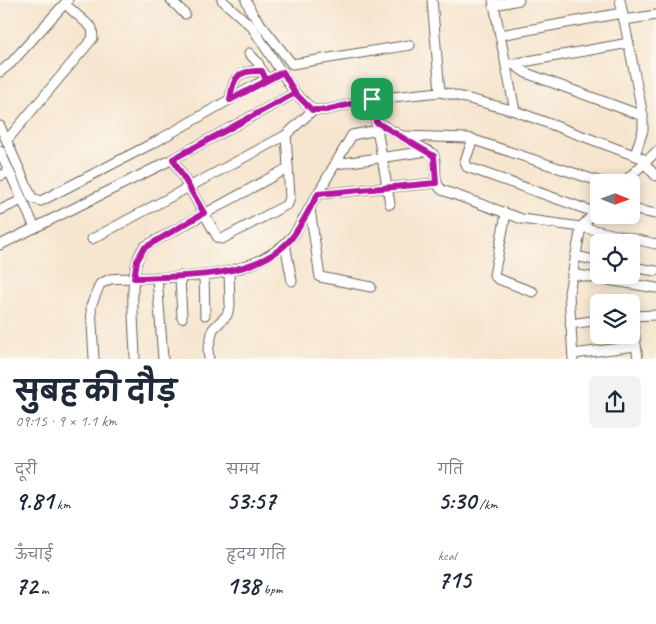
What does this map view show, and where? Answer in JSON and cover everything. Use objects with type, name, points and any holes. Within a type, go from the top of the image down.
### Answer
[{"type":"street","points":[[171,0],[185,14]]},
{"type":"street","points":[[222,0],[252,27],[295,93],[312,110]]},
{"type":"street","points":[[246,0],[252,13],[292,64],[410,45]]},
{"type":"street","points":[[432,0],[440,92]]},
{"type":"street","points":[[515,111],[510,64],[500,35],[493,2],[519,0]]},
{"type":"street","points":[[620,0],[643,116],[643,130],[635,155]]},
{"type":"street","points":[[0,72],[11,63],[67,2],[92,28],[93,38],[7,140]]},
{"type":"street","points":[[500,35],[623,16],[656,15]]},
{"type":"street","points":[[510,64],[629,43]]},
{"type":"street","points":[[249,53],[264,75]]},
{"type":"street","points":[[510,64],[526,73],[643,116]]},
{"type":"street","points":[[230,100],[233,84],[240,74],[249,70],[264,75]]},
{"type":"street","points":[[0,126],[32,198],[36,201],[41,201],[157,141],[230,100],[264,75],[283,72]]},
{"type":"street","points":[[92,239],[286,135],[312,110],[373,104],[440,92],[462,96],[515,111],[635,155],[646,161],[656,176]]},
{"type":"street","points":[[0,245],[173,159],[295,93]]},
{"type":"street","points":[[373,104],[390,204]]},
{"type":"street","points":[[94,359],[91,317],[96,290],[100,284],[110,279],[204,275],[229,272],[265,257],[285,244],[295,233],[352,135],[377,126],[402,136],[428,151],[435,158],[436,183],[442,190],[530,221],[580,228],[606,234]]},
{"type":"street","points":[[173,159],[218,238],[222,239],[286,206],[290,198],[286,135]]},
{"type":"street","points":[[402,136],[445,136],[473,139],[590,178]]},
{"type":"street","points":[[473,139],[465,161],[467,167],[590,208]]},
{"type":"street","points":[[0,151],[35,228]]},
{"type":"street","points":[[336,164],[428,151]]},
{"type":"street","points":[[632,174],[656,152]]},
{"type":"street","points":[[135,359],[134,278],[137,261],[142,251],[147,245],[288,168]]},
{"type":"street","points":[[0,176],[9,172]]},
{"type":"street","points":[[318,194],[436,183]]},
{"type":"street","points":[[0,210],[22,200]]},
{"type":"street","points":[[310,209],[320,277],[371,287]]},
{"type":"street","points":[[640,211],[656,214]]},
{"type":"street","points":[[506,214],[494,274],[498,279],[533,292]]},
{"type":"street","points":[[590,217],[580,228],[572,274],[569,299],[573,357],[636,346],[638,359]]},
{"type":"street","points":[[640,241],[656,244]]},
{"type":"street","points":[[285,244],[292,281]]},
{"type":"street","points":[[576,256],[590,259]]},
{"type":"street","points":[[640,268],[656,271]]},
{"type":"street","points":[[209,359],[208,351],[213,329],[226,315],[230,305],[229,272]]},
{"type":"street","points":[[572,274],[590,276]]},
{"type":"street","points":[[204,275],[205,315]]},
{"type":"street","points":[[180,276],[182,318]]},
{"type":"street","points":[[157,277],[163,359]]},
{"type":"street","points":[[640,284],[656,288]]},
{"type":"street","points":[[640,316],[656,315]]},
{"type":"street","points":[[570,324],[590,321]]},
{"type":"route","points":[[372,99],[326,110],[312,110],[295,93],[283,72],[266,80],[257,84],[230,100],[233,84],[240,74],[249,70],[262,71],[266,80],[283,72],[295,93],[173,159],[204,213],[147,245],[137,261],[134,278],[229,272],[265,257],[285,244],[295,233],[318,194],[436,183],[433,154],[376,122],[372,99]]}]
